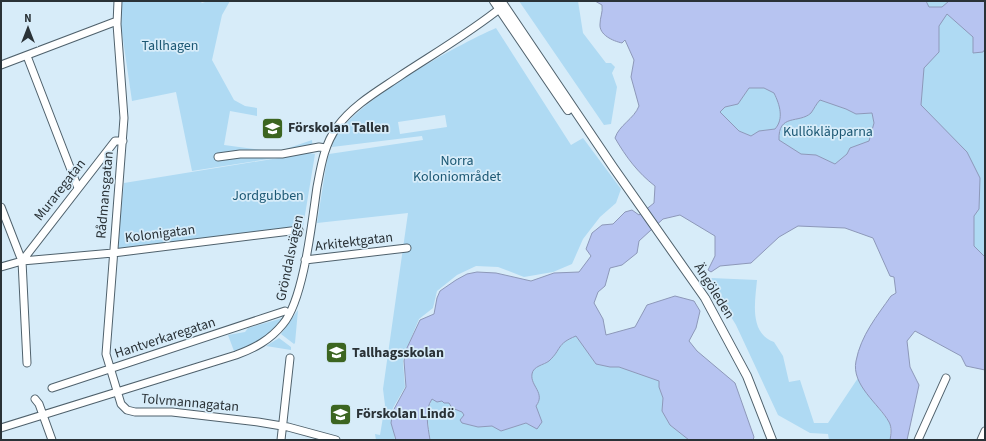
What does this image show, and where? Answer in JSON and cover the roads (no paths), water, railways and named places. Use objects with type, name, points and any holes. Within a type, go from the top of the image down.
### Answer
[{"type":"main road","name":"Ängöleden","points":[[494,1],[501,5],[705,298],[748,376],[772,440]]},
{"type":"street","name":"Rådmansgatan","points":[[116,391],[106,354],[124,118],[117,21],[118,1]]},
{"type":"street","name":"Gröndalsvägen","points":[[1,428],[116,391],[236,355],[266,341],[282,326],[294,305],[305,260],[322,160],[326,148],[337,128],[357,106],[501,5]]},
{"type":"street","points":[[1,65],[117,21]]},
{"type":"street","points":[[27,56],[78,188]]},
{"type":"street","name":"Muraregatan","points":[[22,261],[115,141],[122,141]]},
{"type":"street","points":[[218,157],[240,154],[282,154],[319,147],[326,148]]},
{"type":"street","points":[[1,207],[22,261],[27,363]]},
{"type":"street","name":"Kolonigatan","points":[[1,267],[22,261],[113,253],[299,230]]},
{"type":"street","name":"Arkitektgatan","points":[[305,260],[407,248]]},
{"type":"street","name":"Hantverkaregatan","points":[[52,388],[286,311]]},
{"type":"street","points":[[281,440],[290,358]]},
{"type":"street","points":[[918,440],[946,378]]},
{"type":"street","name":"Tolvmannagatan","points":[[116,391],[124,408],[135,412],[172,412],[250,421],[282,426],[336,440]]},
{"type":"street","points":[[35,399],[40,404],[52,440]]},
{"type":"street","points":[[981,440],[985,431]]},
{"type":"place","name":"Förskolan Tallen","points":[[272,128]]},
{"type":"place","name":"Tallhagsskolan","points":[[336,353]]},
{"type":"place","name":"Förskolan Lindö","points":[[341,414]]},
{"type":"park label","name":"Tallhagen","points":[[170,46]]},
{"type":"park label","name":"Kullökläpparna","points":[[828,132]]},
{"type":"park label","name":"Norra Koloniområdet","points":[[457,170]]},
{"type":"park label","name":"Jordgubben","points":[[268,196]]}]
